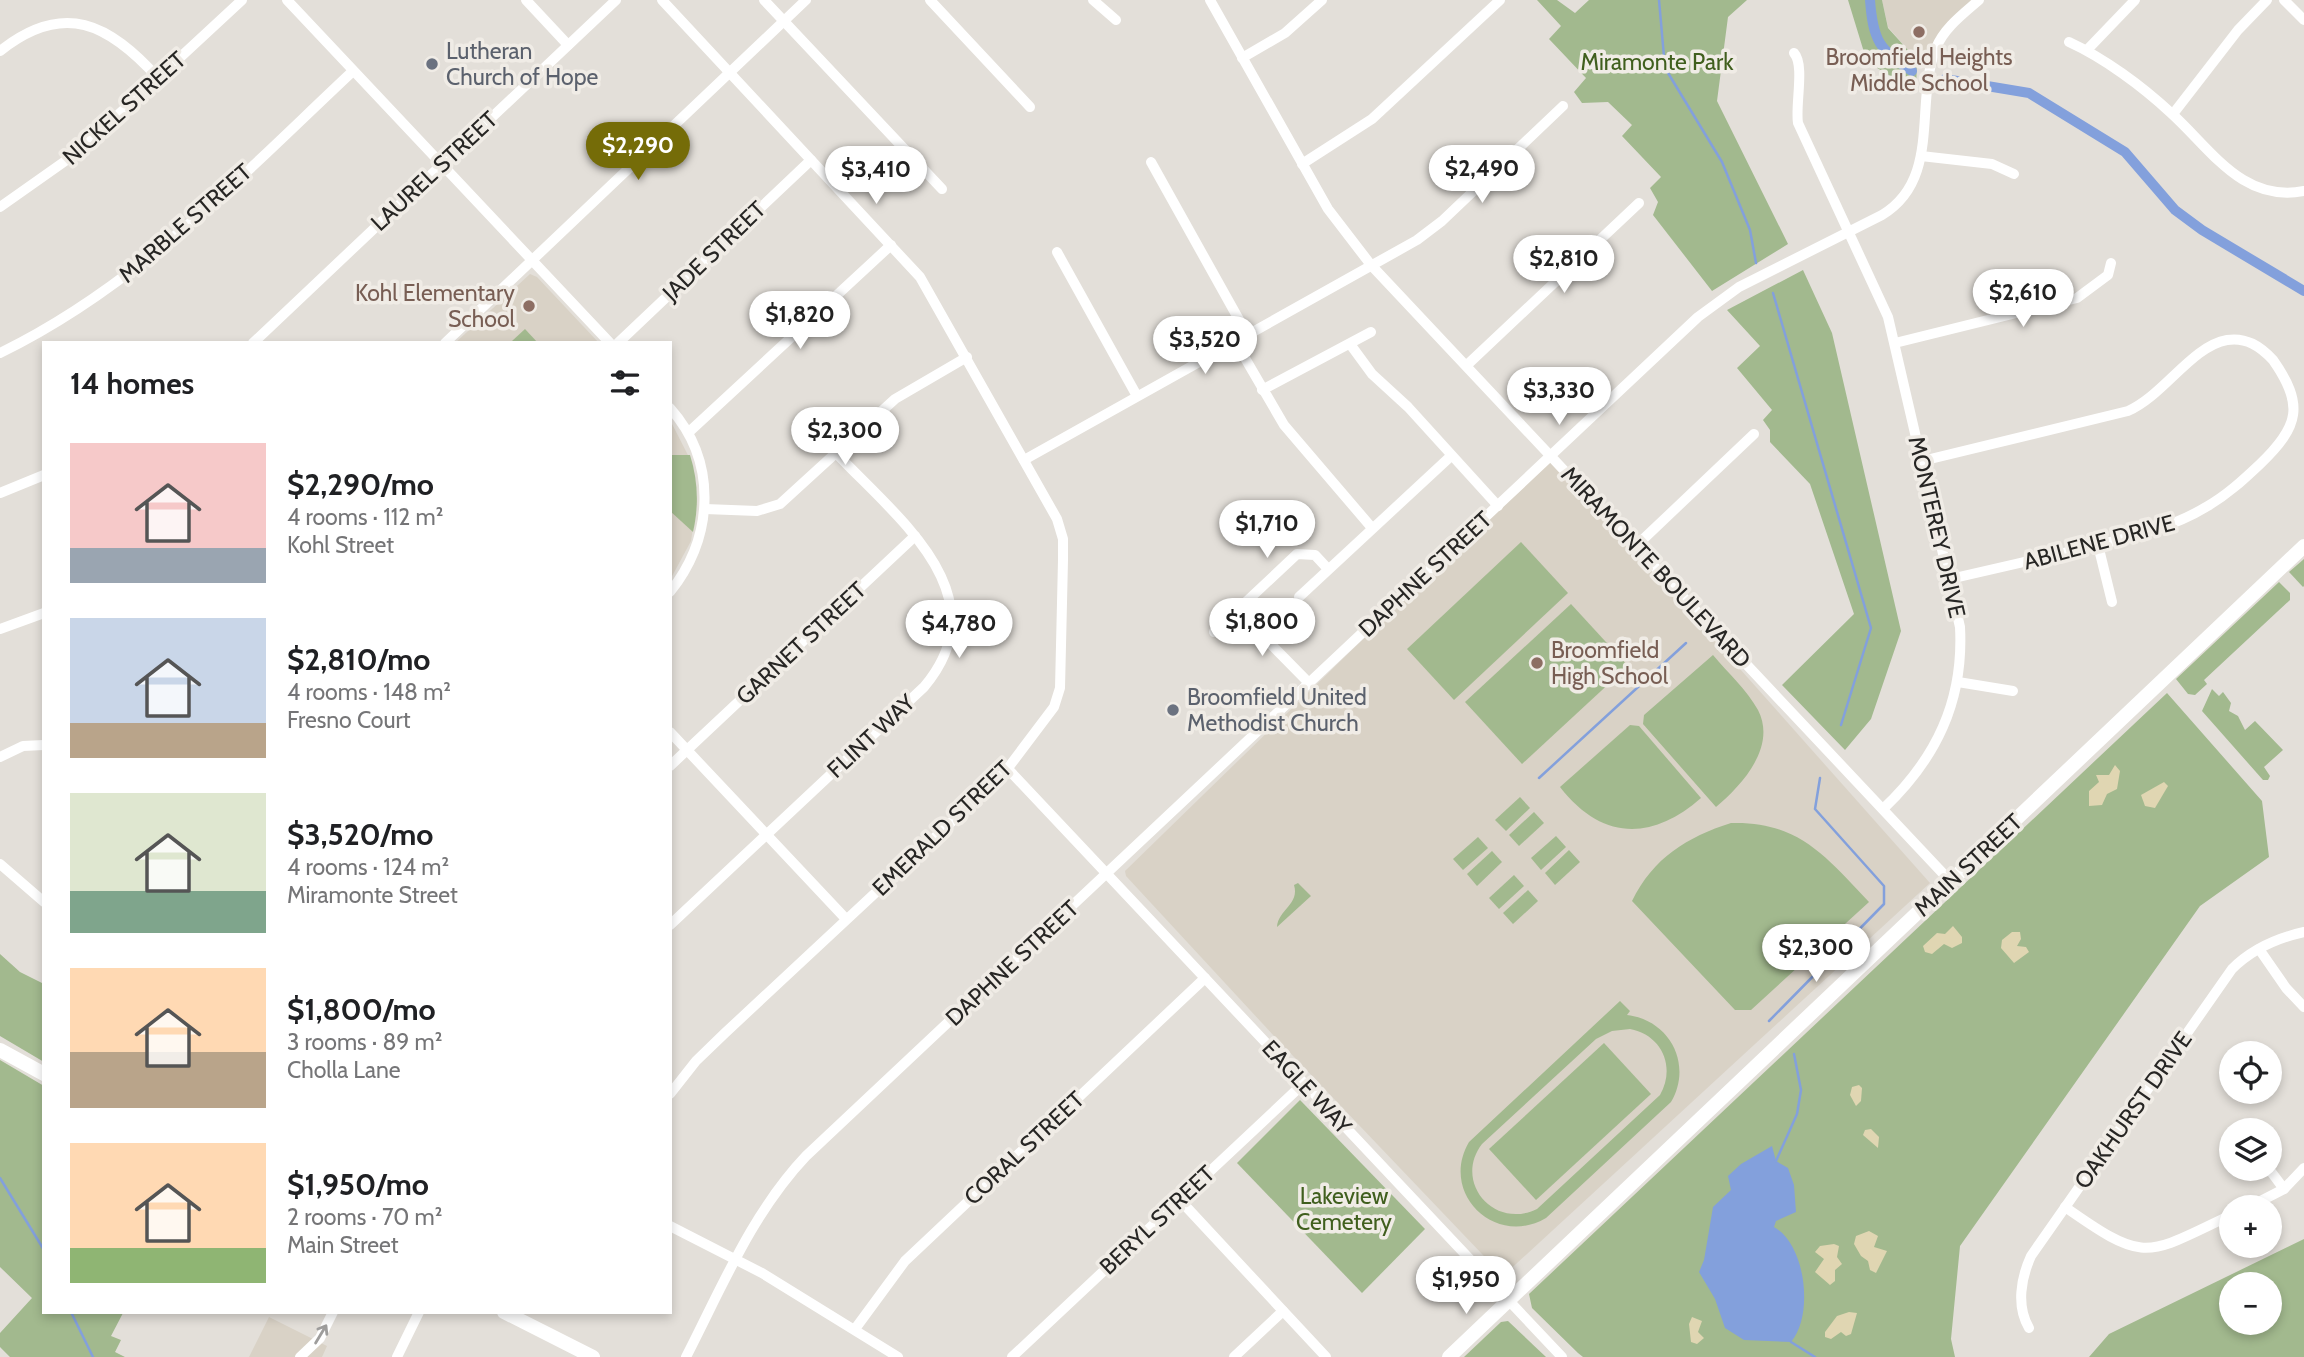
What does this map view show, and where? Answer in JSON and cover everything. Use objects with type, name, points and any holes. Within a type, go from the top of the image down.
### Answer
[{"type":"main road","name":"MAIN STREET","points":[[1449,1357],[2304,546]]},
{"type":"main road","points":[[0,1050],[42,1073]]},
{"type":"main road","points":[[508,1314],[593,1357]]},
{"type":"street","name":"NICKEL STREET","points":[[0,207],[78,152],[242,0]]},
{"type":"street","points":[[287,0],[608,341]]},
{"type":"street","points":[[526,0],[568,45]]},
{"type":"street","name":"LAUREL STREET","points":[[255,341],[616,0]]},
{"type":"street","name":"EMERALD STREET","points":[[662,0],[926,286],[1057,519],[1063,539],[1061,676],[1054,708],[1008,769],[696,1061],[672,1091]]},
{"type":"street","points":[[764,0],[942,190]]},
{"type":"street","points":[[447,341],[785,23],[806,0]]},
{"type":"street","points":[[930,0],[1030,107]]},
{"type":"street","points":[[1093,0],[1116,20]]},
{"type":"street","name":"MIRAMONTE BOULEVARD","points":[[1210,0],[1328,209],[1371,265],[1951,881]]},
{"type":"street","points":[[1242,58],[1285,33],[1322,0]]},
{"type":"street","points":[[1301,164],[1372,119],[1500,0]]},
{"type":"street","name":"DAPHNE STREET","points":[[686,1357],[736,1259],[774,1193],[806,1156],[1716,303],[1759,276],[1889,211],[1902,198],[1916,176],[1921,156],[1937,46],[1951,26],[1979,0]]},
{"type":"street","points":[[2087,50],[2135,0]]},
{"type":"street","points":[[2173,114],[2238,30],[2267,0]]},
{"type":"street","points":[[2284,0],[2304,20]]},
{"type":"street","points":[[0,51],[33,27],[78,20],[99,26],[118,37],[158,78]]},
{"type":"street","points":[[2069,42],[2087,50],[2173,114],[2229,171],[2245,183],[2274,192],[2304,191]]},
{"type":"street","name":"MONTEREY DRIVE","points":[[1794,53],[1800,62],[1796,101],[1798,123],[1881,298],[1895,343],[1960,627],[1958,682],[1953,705],[1934,747],[1909,782],[1883,809]]},
{"type":"street","name":"MARBLE STREET","points":[[0,352],[76,312],[153,256],[353,71]]},
{"type":"street","points":[[1024,460],[1371,265],[1442,221],[1563,106]]},
{"type":"street","points":[[1921,156],[1992,164],[2014,174]]},
{"type":"street","name":"JADE STREET","points":[[620,341],[811,160]]},
{"type":"street","points":[[1151,162],[1247,334]]},
{"type":"street","points":[[1467,365],[1639,203]]},
{"type":"street","points":[[689,432],[891,245]]},
{"type":"street","points":[[1057,253],[1137,396]]},
{"type":"street","points":[[1895,343],[2077,298],[2108,275],[2111,263]]},
{"type":"street","points":[[1262,390],[1371,332]]},
{"type":"street","name":"ABILENE DRIVE","points":[[1922,461],[2129,411],[2153,397],[2206,349],[2225,340],[2238,339],[2260,347],[2287,374],[2302,399],[2297,423],[2287,438],[2223,497],[2167,526],[1950,579]]},
{"type":"street","points":[[1235,341],[1284,425],[1372,528]]},
{"type":"street","points":[[1350,344],[1364,365],[1408,407],[1498,506]]},
{"type":"street","points":[[705,509],[757,511],[771,508],[789,497],[895,399],[967,357]]},
{"type":"street","points":[[672,411],[689,432],[704,479],[705,509],[703,530],[693,557],[672,589]]},
{"type":"street","points":[[1636,545],[1754,434]]},
{"type":"street","name":"FLINT WAY","points":[[672,923],[924,687],[940,664],[950,636],[950,597],[939,566],[915,536],[837,454]]},
{"type":"street","points":[[1299,597],[1372,528],[1398,509],[1451,456]]},
{"type":"street","points":[[0,493],[42,476]]},
{"type":"street","name":"GARNET STREET","points":[[672,764],[915,536]]},
{"type":"street","points":[[2098,545],[2112,602]]},
{"type":"street","points":[[1214,632],[1297,554],[1315,555],[1328,569]]},
{"type":"street","points":[[1237,610],[1309,683]]},
{"type":"street","points":[[0,629],[42,614]]},
{"type":"street","points":[[1958,682],[2013,691]]},
{"type":"street","points":[[672,734],[846,919]]},
{"type":"street","points":[[0,757],[23,746],[42,745]]},
{"type":"street","name":"EAGLE WAY","points":[[1008,769],[1562,1357]]},
{"type":"street","points":[[0,864],[42,900]]},
{"type":"street","name":"OAKHURST DRIVE","points":[[2029,1328],[2022,1310],[2024,1273],[2031,1256],[2065,1207],[2232,969],[2277,939],[2304,932]]},
{"type":"street","points":[[2259,949],[2286,988],[2304,1007]]},
{"type":"street","name":"CORAL STREET","points":[[855,1328],[905,1261],[1205,978]]},
{"type":"street","name":"BERYL STREET","points":[[1012,1357],[1304,1083]]},
{"type":"street","points":[[2272,1195],[2284,1189],[2304,1168]]},
{"type":"street","points":[[2278,1181],[2284,1189]]},
{"type":"street","points":[[1179,1199],[1326,1357]]},
{"type":"street","points":[[2065,1207],[2114,1241],[2144,1249],[2168,1245],[2219,1221]]},
{"type":"street","points":[[672,1227],[736,1259],[855,1328],[898,1357]]},
{"type":"street","points":[[1234,1357],[1283,1311]]},
{"type":"street","points":[[303,1354],[320,1338],[332,1314]]},
{"type":"street","points":[[397,1357],[418,1314]]},
{"type":"shaded area","name":"Broomfield Heights Middle School","points":[[1882,0],[1979,0],[1951,26],[1932,65],[1917,60],[1888,27]]},
{"type":"shaded area","name":"Kohl Elementary School","points":[[530,274],[537,277],[597,341],[457,341]]},
{"type":"shaded area","points":[[672,424],[692,463],[697,501],[691,541],[672,576]]},
{"type":"shaded area","name":"Broomfield High School","points":[[1551,456],[1930,883],[1503,1276],[1274,1036],[1126,876],[1125,871]]},
{"type":"shaded area","points":[[269,1317],[327,1346],[322,1357],[249,1357]]},
{"type":"green space","name":"Miramonte Park","points":[[1537,0],[1557,0],[1575,13],[1589,0],[1747,0],[1728,17],[1717,101],[1788,244],[1712,291],[1653,215],[1658,202],[1650,188],[1661,177],[1622,136],[1632,125],[1608,102],[1582,103],[1574,92],[1586,78],[1549,39],[1561,26]]},
{"type":"green space","points":[[1848,0],[1882,0],[1888,28],[1917,60],[1916,91],[1867,62]]},
{"type":"green space","points":[[1803,270],[1832,333],[1901,631],[1871,719],[1845,750],[1782,685],[1854,614],[1810,484],[1770,442],[1770,430],[1763,420],[1772,410],[1737,368],[1760,346],[1727,310]]},
{"type":"green space","points":[[525,329],[536,341],[512,341]]},
{"type":"green space","points":[[672,455],[690,455],[697,493],[693,532],[672,513]]},
{"type":"green space","points":[[1521,542],[1568,593],[1454,700],[1407,649]]},
{"type":"green space","points":[[2304,559],[2304,586],[2303,587],[2289,572]]},
{"type":"green space","points":[[2279,582],[2290,593],[2290,600],[2204,680],[2207,684],[2195,695],[2188,694],[2176,679]]},
{"type":"green space","points":[[1571,604],[1628,666],[1522,764],[1465,702]]},
{"type":"green space","points":[[1713,655],[1754,703],[1763,724],[1763,738],[1754,764],[1736,788],[1716,807],[1643,724],[1644,715]]},
{"type":"green space","points":[[2212,689],[2219,696],[2223,692],[2231,703],[2229,711],[2238,716],[2245,730],[2255,721],[2283,750],[2264,767],[2270,776],[2268,780],[2263,780],[2202,711]]},
{"type":"green space","points":[[2167,693],[2262,801],[2269,857],[2200,906],[1960,1246],[1951,1339],[1955,1357],[1583,1357],[1578,1353],[1532,1308],[1529,1294]]},
{"type":"green space","points":[[1630,725],[1639,726],[1701,798],[1683,812],[1646,828],[1610,826],[1593,818],[1576,805],[1560,787]]},
{"type":"green space","points":[[1520,797],[1530,808],[1506,831],[1495,820]]},
{"type":"green space","points":[[1534,812],[1544,823],[1519,846],[1509,835]]},
{"type":"green space","points":[[1731,823],[1755,824],[1793,835],[1839,870],[1869,902],[1751,1010],[1735,1010],[1632,901],[1650,873],[1673,851],[1700,835]]},
{"type":"green space","points":[[1556,836],[1566,847],[1541,870],[1531,858]]},
{"type":"green space","points":[[1478,837],[1488,848],[1463,870],[1453,859]]},
{"type":"green space","points":[[1569,850],[1580,862],[1555,885],[1545,873]]},
{"type":"green space","points":[[1492,851],[1502,862],[1477,886],[1467,874]]},
{"type":"green space","points":[[1514,875],[1524,886],[1499,909],[1489,898]]},
{"type":"green space","points":[[1298,883],[1311,896],[1277,927],[1281,916],[1292,902],[1294,885]]},
{"type":"green space","points":[[1528,890],[1538,901],[1513,924],[1503,913]]},
{"type":"green space","points":[[0,954],[20,972],[42,983],[42,1061],[0,1036]]},
{"type":"green space","points":[[1620,1001],[1630,1011],[1627,1015],[1655,1026],[1666,1035],[1673,1046],[1679,1074],[1671,1102],[1546,1218],[1527,1225],[1508,1226],[1491,1221],[1477,1210],[1467,1196],[1461,1180],[1462,1161],[1469,1142]],"holes":[[[1630,1029],[1641,1032],[1658,1045],[1666,1063],[1667,1074],[1660,1095],[1537,1209],[1521,1214],[1506,1213],[1493,1208],[1482,1199],[1475,1187],[1472,1173],[1474,1159],[1482,1144],[1596,1039],[1612,1031]]]},
{"type":"green space","points":[[1604,1043],[1651,1094],[1536,1200],[1489,1149]]},
{"type":"green space","points":[[0,1060],[42,1085],[42,1314],[122,1314],[111,1336],[121,1340],[115,1352],[125,1357],[10,1357],[0,1347],[0,1333],[32,1298],[0,1267]]},
{"type":"green space","name":"Lakeview Cemetery","points":[[1300,1100],[1425,1229],[1362,1293],[1237,1163]]},
{"type":"green space","points":[[2304,1239],[2304,1357],[2089,1357],[2109,1334],[2219,1280],[2219,1335],[2282,1335],[2282,1272],[2236,1272],[2265,1258],[2282,1258],[2282,1250]]},
{"type":"green space","points":[[1508,1321],[1546,1357],[1464,1357],[1501,1322]]},
{"type":"sand","points":[[2115,765],[2120,771],[2117,789],[2107,794],[2102,805],[2089,806],[2089,791],[2099,782],[2096,775],[2109,775]]},
{"type":"sand","points":[[2164,782],[2168,786],[2155,808],[2145,806],[2141,795]]},
{"type":"sand","points":[[1953,926],[1962,937],[1962,943],[1952,948],[1944,944],[1932,954],[1925,952],[1923,946],[1937,933],[1945,934]]},
{"type":"sand","points":[[2012,932],[2020,932],[2021,939],[2017,946],[2026,947],[2029,952],[2014,963],[2001,948],[2002,940]]},
{"type":"sand","points":[[1859,1085],[1862,1088],[1861,1101],[1856,1106],[1850,1095],[1852,1087]]},
{"type":"sand","points":[[1871,1129],[1879,1137],[1878,1148],[1863,1135],[1865,1130]]},
{"type":"sand","points":[[1869,1231],[1878,1236],[1874,1247],[1887,1251],[1876,1273],[1870,1270],[1868,1261],[1861,1256],[1854,1244],[1856,1236]]},
{"type":"sand","points":[[1820,1246],[1839,1246],[1837,1257],[1842,1264],[1835,1270],[1835,1281],[1830,1285],[1815,1272],[1824,1259],[1815,1252]]},
{"type":"sand","points":[[1849,1312],[1857,1313],[1851,1334],[1846,1336],[1841,1332],[1831,1339],[1825,1337],[1825,1332],[1837,1316]]},
{"type":"sand","points":[[1692,1317],[1702,1321],[1698,1332],[1704,1338],[1697,1344],[1691,1342],[1689,1324]]},
{"type":"water","points":[[1772,1146],[1776,1161],[1788,1168],[1794,1185],[1796,1212],[1776,1221],[1774,1227],[1785,1236],[1793,1249],[1800,1264],[1803,1281],[1803,1315],[1791,1342],[1744,1340],[1725,1328],[1715,1299],[1699,1272],[1704,1260],[1713,1207],[1731,1190],[1728,1176],[1741,1164]]},
{"type":"waterway","points":[[1659,0],[1665,68],[1722,162],[1750,230],[1756,263]]},
{"type":"waterway","points":[[1870,0],[1873,25],[1880,43],[1892,57],[1912,71]]},
{"type":"waterway","points":[[1945,79],[2029,93],[2125,152],[2175,210],[2202,230],[2304,291]]},
{"type":"waterway","points":[[1773,293],[1871,628],[1841,725]]},
{"type":"waterway","points":[[1539,778],[1686,643]]},
{"type":"waterway","points":[[1769,1021],[1884,904],[1884,886],[1815,809],[1820,778]]},
{"type":"waterway","points":[[1776,1161],[1797,1114],[1801,1090],[1794,1054]]},
{"type":"waterway","points":[[0,1178],[42,1247]]},
{"type":"waterway","points":[[72,1314],[93,1357]]},
{"type":"waterway","points":[[1791,1342],[1815,1357]]},
{"type":"place","name":"Broomfield Heights Middle School","points":[[1919,32]]},
{"type":"place","name":"Lutheran Church of Hope","points":[[432,64]]},
{"type":"place","name":"Kohl Elementary School","points":[[529,306]]},
{"type":"place","name":"Broomfield High School","points":[[1537,663]]},
{"type":"place","name":"Broomfield United Methodist Church","points":[[1173,710]]}]
